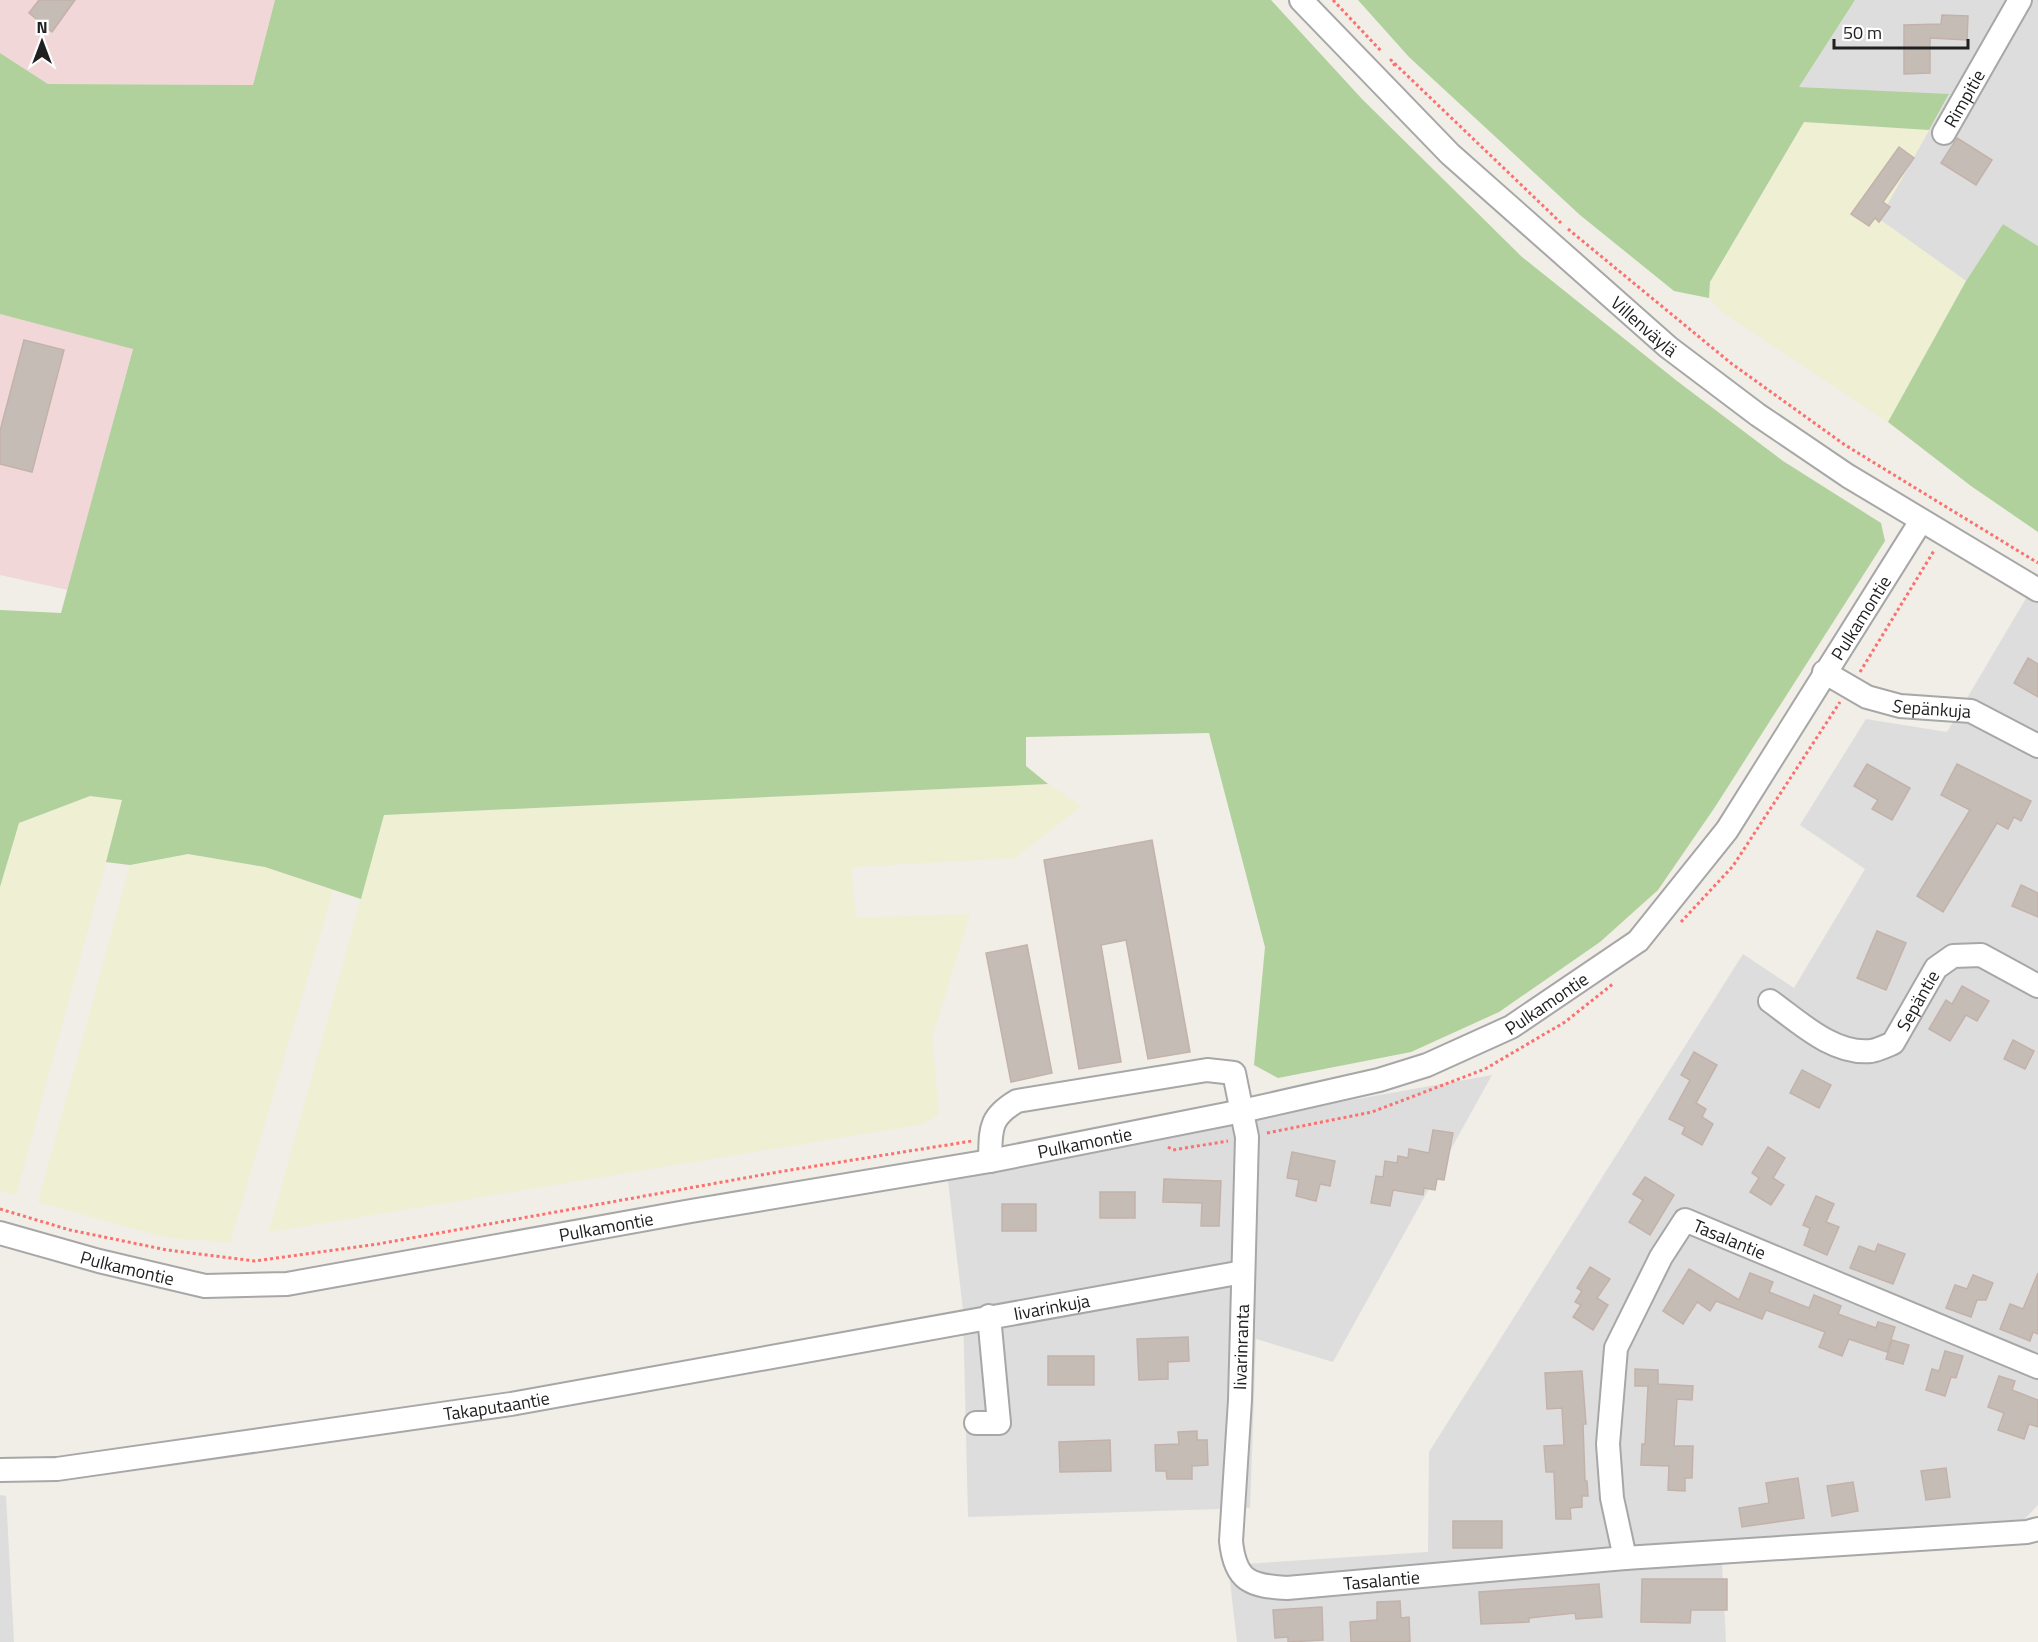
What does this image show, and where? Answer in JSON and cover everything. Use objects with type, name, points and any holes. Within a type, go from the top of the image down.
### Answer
[{"type":"street","name":"Villenväylä","points":[[1301,0],[1450,154],[1668,347],[1758,414],[1944,536],[2038,590]]},
{"type":"street","name":"Rimpitie","points":[[1944,133],[2020,0]]},
{"type":"street","name":"Pulkamontie","points":[[0,1233],[99,1261],[205,1286],[287,1284],[691,1210],[990,1161],[1242,1111],[1379,1080],[1427,1065],[1511,1026],[1638,941],[1727,830],[1824,672],[1921,521]]},
{"type":"street","name":"Sepänkuja","points":[[1824,672],[1867,698],[1899,706],[1971,711],[2038,746]]},
{"type":"street","name":"Sepäntie","points":[[1770,1001],[1821,1037],[1845,1048],[1871,1051],[1893,1044],[1935,968],[1953,956],[1981,955],[2038,986]]},
{"type":"street","name":"Iivarinranta","points":[[991,1138],[991,1125],[1002,1110],[1017,1101],[1207,1070],[1233,1073],[1247,1137],[1240,1400],[1231,1541],[1233,1562],[1245,1580]]},
{"type":"street","points":[[990,1161],[991,1138]]},
{"type":"street","name":"Tasalantie","points":[[1625,1557],[1612,1498],[1608,1444],[1616,1348],[1661,1257],[1684,1220],[2038,1367]]},
{"type":"street","name":"Iivarinkuja","points":[[976,1424],[999,1423],[989,1316],[1243,1272]]},
{"type":"street","name":"Takaputaantie","points":[[0,1470],[57,1469],[511,1404],[989,1316]]},
{"type":"street","name":"Tasalantie","points":[[1245,1580],[1264,1586],[1287,1588],[1625,1557],[2027,1532],[2038,1529]]},
{"type":"path","points":[[1333,0],[1396,68],[1391,60],[1573,234],[1732,364],[1845,445],[2038,563]]},
{"type":"path","points":[[1674,930],[1733,866],[1850,688],[1957,513]]},
{"type":"path","points":[[1154,1129],[1163,1144],[1173,1150],[1372,1112],[1485,1069],[1565,1022],[1617,981]]},
{"type":"path","points":[[0,1209],[70,1230],[156,1248],[255,1262],[378,1244],[778,1172],[991,1138]]},
{"type":"shaded area","points":[[0,0],[275,0],[253,85],[48,84],[0,53]]},
{"type":"shaded area","points":[[1855,0],[2038,0],[2038,246],[2003,224],[1966,281],[1879,219],[1949,95],[1799,87]]},
{"type":"shaded area","points":[[0,314],[133,348],[68,590],[0,575]]},
{"type":"shaded area","points":[[2028,595],[2038,600],[2038,1505],[2021,1523],[1721,1544],[1726,1642],[1237,1642],[1228,1565],[1428,1552],[1429,1452],[1743,954],[1794,988],[1865,869],[1800,825],[1866,719],[1947,732]]},
{"type":"shaded area","points":[[1492,1075],[1333,1362],[1256,1339],[1250,1508],[968,1517],[963,1310],[947,1172]]},
{"type":"shaded area","points":[[0,1495],[6,1496],[14,1642],[0,1642]]},
{"type":"green space","points":[[275,0],[1271,0],[1362,99],[1522,257],[1677,381],[1783,461],[1881,523],[1885,541],[1715,807],[1658,890],[1600,942],[1499,1012],[1411,1052],[1278,1078],[1254,1065],[1265,947],[1209,733],[1026,737],[1026,766],[1048,784],[384,815],[361,899],[265,867],[188,854],[130,865],[106,862],[122,800],[90,796],[19,823],[0,887],[0,610],[61,613],[133,349],[0,314],[0,53],[48,84],[253,85]]},
{"type":"green space","points":[[1358,0],[1855,0],[1799,87],[1949,94],[1929,130],[1804,122],[1710,282],[1709,298],[1674,291],[1580,215],[1409,57]]},
{"type":"green space","points":[[1804,122],[1929,130],[1879,219],[1966,281],[1888,422],[1722,312],[1710,298],[1710,283]]},
{"type":"green space","points":[[2003,224],[2038,246],[2038,532],[1971,486],[1888,422],[1966,281]]},
{"type":"green space","points":[[1048,784],[1081,806],[1015,858],[851,867],[856,918],[970,914],[932,1037],[939,1114],[922,1124],[269,1232],[384,815]]},
{"type":"green space","points":[[90,796],[123,800],[16,1195],[0,1191],[0,887],[19,823]]},
{"type":"green space","points":[[188,854],[265,867],[333,891],[230,1242],[168,1238],[38,1202],[130,865]]},
{"type":"building","points":[[39,0],[75,0],[52,32],[29,13]]},
{"type":"building","points":[[1942,15],[1968,16],[1967,40],[1930,38],[1930,73],[1904,74],[1904,25],[1941,24]]},
{"type":"building","points":[[1957,138],[1992,160],[1976,185],[1941,163]]},
{"type":"building","points":[[1899,147],[1914,158],[1883,202],[1890,207],[1879,222],[1875,218],[1869,226],[1851,214]]},
{"type":"building","points":[[24,340],[64,350],[32,472],[0,464],[0,431]]},
{"type":"building","points":[[2028,658],[2038,664],[2038,697],[2014,683]]},
{"type":"building","points":[[1867,764],[1910,788],[1892,820],[1872,809],[1878,800],[1854,786]]},
{"type":"building","points":[[1957,764],[2031,801],[2021,821],[2014,817],[2008,829],[1997,823],[1943,912],[1917,896],[1970,810],[1941,795]]},
{"type":"building","points":[[1152,840],[1190,1052],[1148,1059],[1126,940],[1101,945],[1121,1062],[1079,1069],[1044,860]]},
{"type":"building","points":[[2021,885],[2038,893],[2038,917],[2012,906]]},
{"type":"building","points":[[1877,931],[1906,943],[1886,990],[1857,978]]},
{"type":"building","points":[[1027,945],[1052,1073],[1011,1082],[986,953]]},
{"type":"building","points":[[1962,986],[1989,1001],[1977,1021],[1966,1015],[1950,1041],[1929,1029],[1946,1000],[1952,1004]]},
{"type":"building","points":[[2013,1040],[2034,1051],[2025,1069],[2004,1059]]},
{"type":"building","points":[[1694,1052],[1717,1065],[1696,1103],[1706,1109],[1702,1117],[1713,1124],[1702,1145],[1682,1134],[1685,1127],[1669,1119],[1690,1080],[1681,1075]]},
{"type":"building","points":[[1802,1070],[1831,1085],[1819,1108],[1790,1093]]},
{"type":"building","points":[[1433,1130],[1453,1133],[1444,1180],[1437,1179],[1435,1190],[1424,1188],[1423,1195],[1393,1190],[1390,1206],[1371,1203],[1376,1176],[1383,1177],[1385,1161],[1397,1163],[1398,1156],[1408,1158],[1409,1149],[1429,1153]]},
{"type":"building","points":[[1768,1147],[1785,1158],[1773,1178],[1784,1185],[1771,1205],[1750,1192],[1759,1178],[1752,1173]]},
{"type":"building","points":[[1292,1152],[1335,1161],[1330,1186],[1320,1184],[1316,1201],[1296,1196],[1299,1180],[1287,1178]]},
{"type":"building","points":[[1645,1177],[1674,1195],[1650,1235],[1629,1222],[1643,1200],[1633,1194]]},
{"type":"building","points":[[1164,1179],[1221,1181],[1219,1226],[1201,1226],[1202,1203],[1163,1202]]},
{"type":"building","points":[[1100,1192],[1135,1192],[1135,1218],[1100,1218]]},
{"type":"building","points":[[1816,1196],[1834,1204],[1826,1222],[1839,1227],[1827,1255],[1804,1245],[1810,1228],[1803,1225]]},
{"type":"building","points":[[1002,1204],[1036,1204],[1036,1231],[1002,1231]]},
{"type":"building","points":[[1878,1244],[1905,1254],[1893,1284],[1850,1268],[1859,1246],[1875,1252]]},
{"type":"building","points":[[1590,1267],[1610,1279],[1597,1298],[1608,1305],[1593,1330],[1573,1317],[1581,1305],[1575,1302],[1582,1291],[1577,1288]]},
{"type":"building","points":[[1689,1269],[1739,1300],[1750,1273],[1773,1282],[1769,1292],[1809,1308],[1814,1295],[1841,1306],[1838,1314],[1876,1328],[1878,1322],[1895,1327],[1887,1352],[1849,1339],[1842,1356],[1819,1347],[1825,1332],[1766,1310],[1762,1319],[1716,1301],[1710,1311],[1697,1302],[1683,1324],[1663,1311]]},
{"type":"building","points":[[2038,1273],[2038,1334],[2033,1332],[2030,1341],[2000,1329],[2010,1304],[2023,1309]]},
{"type":"building","points":[[1973,1275],[1993,1283],[1986,1300],[1977,1300],[1971,1317],[1946,1308],[1955,1285],[1967,1289]]},
{"type":"building","points":[[1188,1337],[1189,1361],[1168,1362],[1168,1379],[1139,1380],[1137,1339]]},
{"type":"building","points":[[1892,1340],[1909,1345],[1903,1364],[1886,1359]]},
{"type":"building","points":[[1945,1351],[1963,1356],[1956,1378],[1951,1377],[1945,1396],[1926,1390],[1932,1369],[1939,1371]]},
{"type":"building","points":[[1048,1356],[1094,1356],[1094,1385],[1048,1385]]},
{"type":"building","points":[[1635,1369],[1658,1370],[1658,1384],[1693,1386],[1692,1400],[1677,1399],[1674,1446],[1693,1446],[1692,1478],[1685,1478],[1685,1491],[1668,1490],[1669,1466],[1641,1465],[1642,1444],[1645,1444],[1648,1386],[1635,1386]]},
{"type":"building","points":[[1582,1371],[1586,1424],[1583,1424],[1585,1481],[1587,1481],[1588,1496],[1582,1496],[1582,1507],[1570,1508],[1571,1519],[1556,1519],[1554,1472],[1546,1472],[1544,1446],[1564,1445],[1562,1408],[1547,1409],[1545,1373]]},
{"type":"building","points":[[1999,1376],[2015,1381],[2012,1390],[2038,1400],[2038,1427],[2029,1424],[2024,1439],[1998,1430],[2004,1413],[1988,1407]]},
{"type":"building","points":[[1197,1431],[1197,1440],[1207,1440],[1208,1465],[1192,1466],[1192,1479],[1167,1479],[1166,1471],[1156,1471],[1155,1445],[1179,1444],[1178,1432]]},
{"type":"building","points":[[1110,1440],[1111,1471],[1060,1472],[1059,1442]]},
{"type":"building","points":[[1946,1468],[1950,1497],[1926,1500],[1921,1471]]},
{"type":"building","points":[[1798,1478],[1804,1518],[1742,1527],[1739,1508],[1769,1503],[1766,1483]]},
{"type":"building","points":[[1853,1482],[1858,1511],[1832,1516],[1827,1486]]},
{"type":"building","points":[[1453,1521],[1502,1521],[1502,1548],[1453,1548]]},
{"type":"building","points":[[1642,1579],[1727,1579],[1727,1610],[1691,1610],[1690,1623],[1641,1622]]},
{"type":"building","points":[[1599,1584],[1602,1617],[1576,1619],[1575,1613],[1529,1618],[1529,1622],[1481,1624],[1479,1592]]},
{"type":"building","points":[[1400,1601],[1401,1618],[1409,1617],[1410,1642],[1351,1642],[1350,1622],[1377,1620],[1377,1602]]},
{"type":"building","points":[[1322,1607],[1323,1640],[1288,1642],[1288,1637],[1275,1638],[1273,1610]]}]
